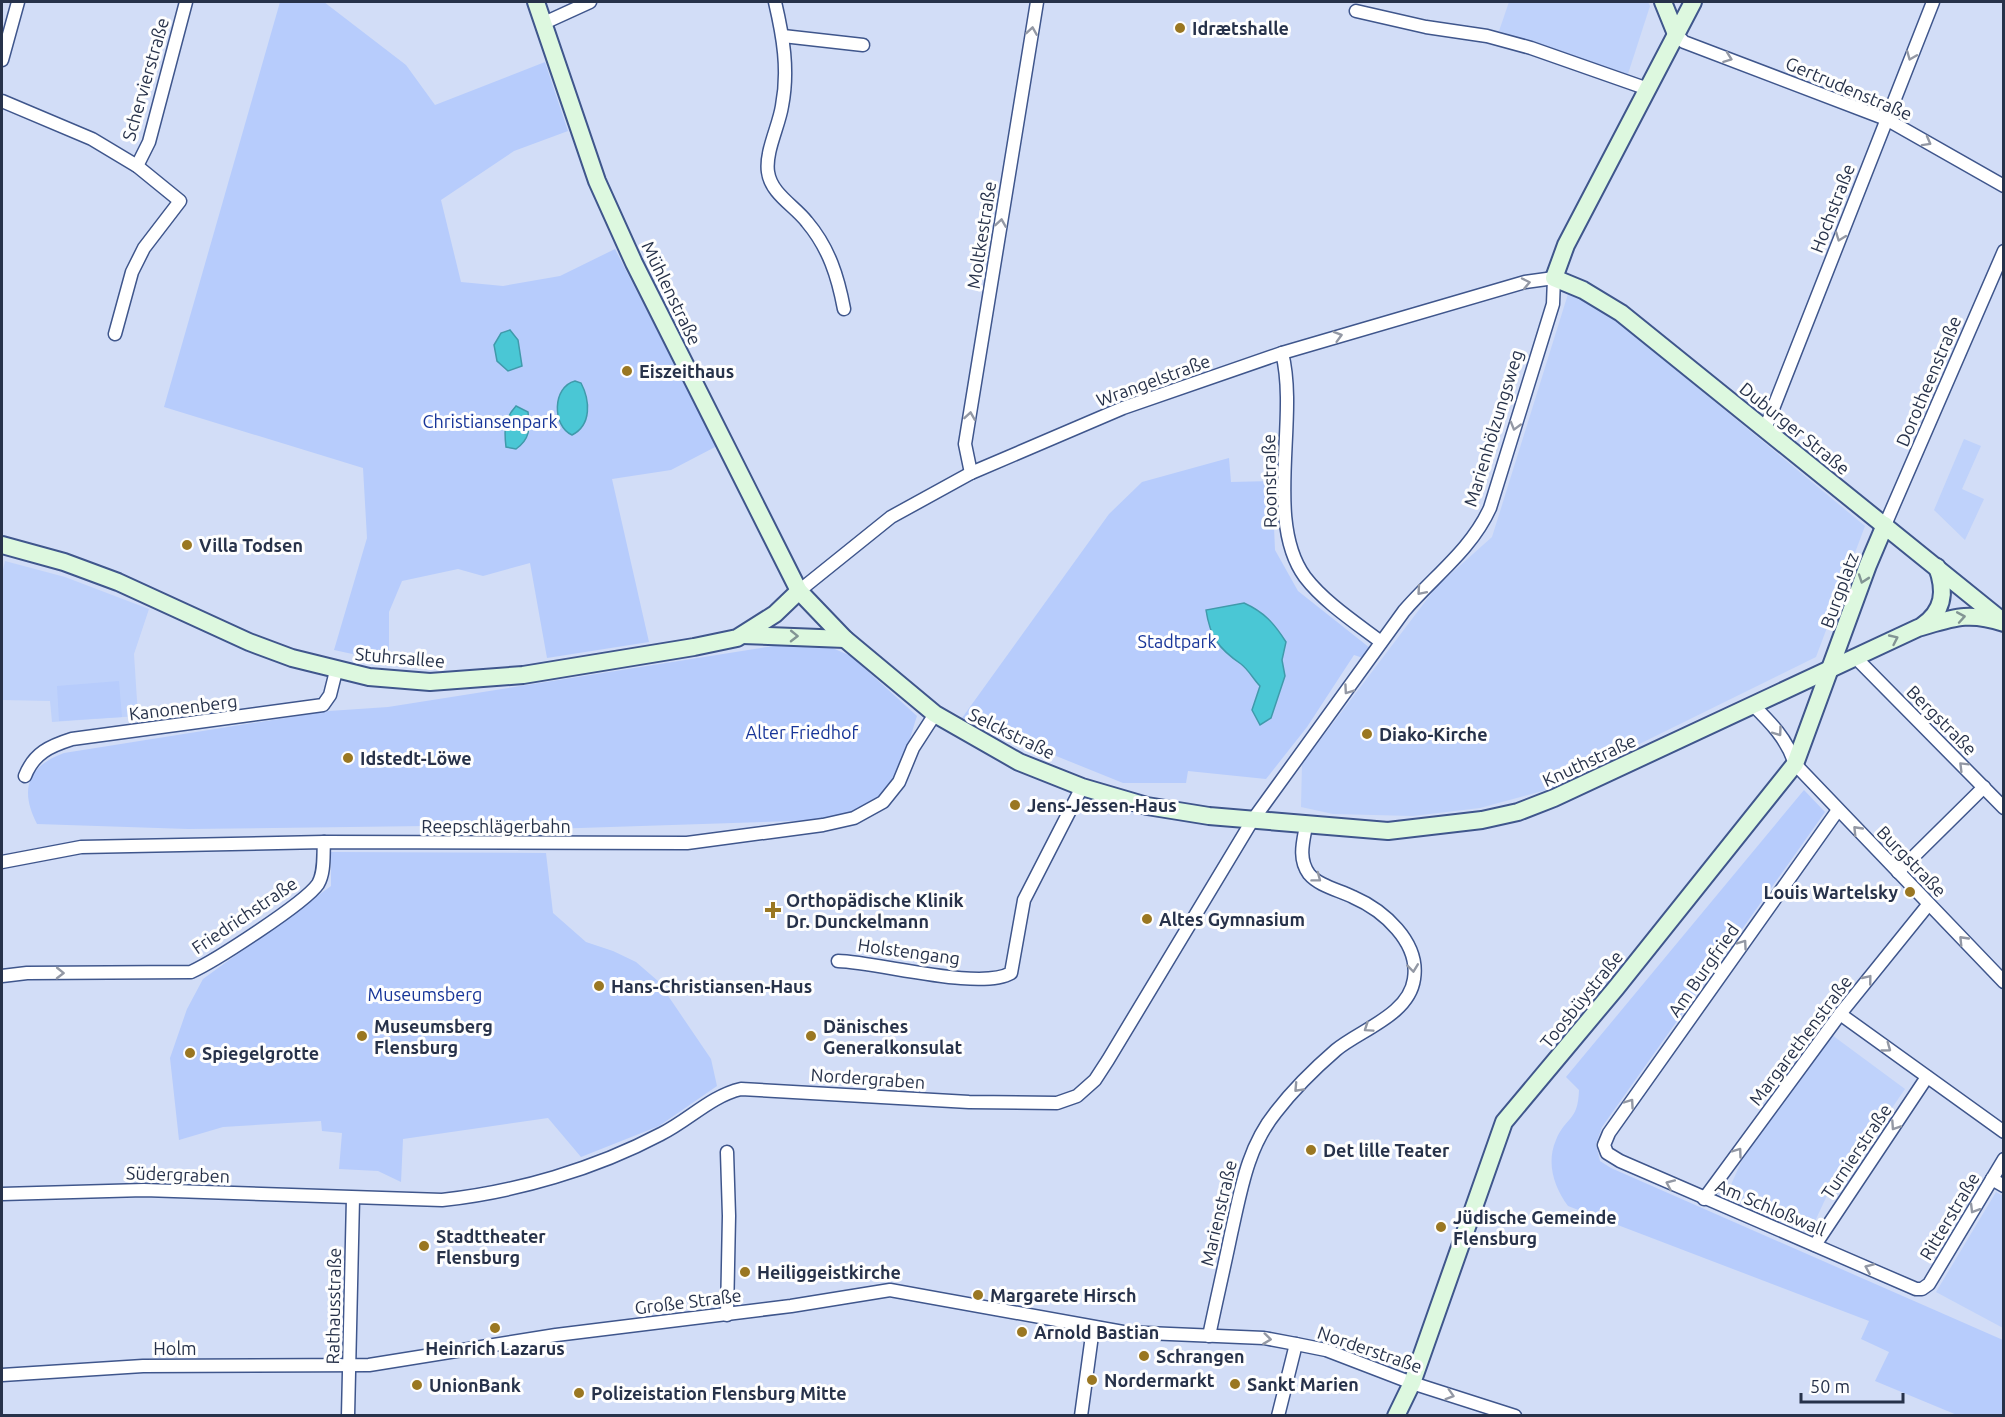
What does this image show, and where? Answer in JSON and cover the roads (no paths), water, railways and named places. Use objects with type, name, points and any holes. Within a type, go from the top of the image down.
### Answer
[{"type":"main road","name":"Mühlenstraße","points":[[537,2],[597,181],[634,263],[799,591]]},
{"type":"main road","points":[[1663,2],[1676,34]]},
{"type":"main road","name":"Marienhölzungsweg","points":[[1554,278],[1566,245],[1693,2]]},
{"type":"main road","name":"Duburger Straße","points":[[1554,278],[1583,290],[1621,313],[2004,622]]},
{"type":"main road","name":"Burgplatz","points":[[1832,668],[1868,565],[1885,525]]},
{"type":"main road","name":"Stuhrsallee","points":[[2,545],[64,562],[118,582],[249,642],[292,658],[336,670],[390,680],[467,681],[523,675],[694,647],[743,635],[775,614],[799,591]]},
{"type":"main road","name":"Knuthstraße","points":[[1252,821],[1388,831],[1482,820],[1518,812],[1918,628],[1931,620],[1940,608],[1942,582],[1937,567]]},
{"type":"main road","name":"Selckstraße","points":[[799,591],[845,639],[934,714],[1019,762],[1082,787],[1147,806],[1252,821]]},
{"type":"main road","name":"Knuthstraße","points":[[1918,628],[1964,615],[1983,616],[2004,622]]},
{"type":"main road","points":[[743,635],[845,639]]},
{"type":"main road","name":"Toosbüystraße","points":[[1412,1383],[1504,1122],[1616,988],[1795,764],[1832,668]]},
{"type":"main road","points":[[1396,1416],[1412,1383]]},
{"type":"main road","points":[[1406,1416],[1412,1383]]},
{"type":"street","points":[[2,60],[18,2]]},
{"type":"street","name":"Schervierstraße","points":[[137,166],[152,132],[186,2]]},
{"type":"street","points":[[544,23],[590,2]]},
{"type":"street","points":[[775,2],[783,36],[785,85],[768,172],[781,196],[807,221],[826,251],[837,275],[844,309]]},
{"type":"street","name":"Moltkestraße","points":[[971,473],[965,444],[1037,2]]},
{"type":"street","name":"Hochstraße","points":[[1765,429],[1933,2]]},
{"type":"street","points":[[1356,11],[1426,27],[1487,36],[1531,48],[1648,89]]},
{"type":"street","name":"Gertrudenstraße","points":[[1676,34],[1684,42],[1886,119],[2004,186]]},
{"type":"street","points":[[783,36],[863,45]]},
{"type":"street","points":[[2,100],[71,128],[137,166],[180,201],[144,248],[132,272],[115,334]]},
{"type":"street","name":"Dorotheenstraße","points":[[1885,525],[2004,251]]},
{"type":"street","name":"Wrangelstraße","points":[[799,591],[891,518],[971,473],[1123,408],[1282,353],[1525,282],[1554,278]]},
{"type":"street","name":"Marienhölzungsweg","points":[[1252,821],[1381,642],[1431,580],[1464,551],[1480,531],[1490,508],[1553,304],[1554,278]]},
{"type":"street","name":"Roonstraße","points":[[1282,353],[1286,380],[1286,522],[1293,559],[1321,594],[1381,642]]},
{"type":"street","name":"Bergstraße","points":[[1855,657],[2004,808]]},
{"type":"street","name":"Kanonenberg","points":[[26,776],[30,764],[43,750],[72,739],[323,705],[330,695],[336,670]]},
{"type":"street","points":[[1753,705],[1773,724],[1790,748],[1795,764]]},
{"type":"street","name":"Reepschlägerbahn","points":[[2,862],[81,847],[324,842],[676,843],[823,825],[854,818],[883,802],[898,782],[934,714]]},
{"type":"street","name":"Burgstraße","points":[[1795,764],[2004,982]]},
{"type":"street","name":"Holstengang","points":[[838,961],[872,963],[942,976],[1002,978],[1011,973],[1024,900],[1082,787]]},
{"type":"street","points":[[1898,872],[1984,787]]},
{"type":"street","name":"Am Burgfried","points":[[1607,1153],[1604,1145],[1609,1133],[1838,810]]},
{"type":"street","name":"Nordergraben","points":[[353,1198],[442,1200],[472,1197],[582,1168],[661,1134],[715,1099],[741,1089],[969,1102],[1057,1103],[1077,1096],[1095,1080],[1108,1060],[1252,821]]},
{"type":"street","name":"Marienstraße","points":[[1209,1336],[1246,1166],[1256,1142],[1278,1108],[1338,1048],[1396,1009],[1411,991],[1414,978],[1414,962],[1408,948],[1388,920],[1375,909],[1320,882],[1310,874],[1303,863],[1302,850],[1306,826]]},
{"type":"street","name":"Friedrichstraße","points":[[2,976],[27,973],[191,972],[208,964],[314,890],[322,874],[324,842]]},
{"type":"street","name":"Margarethenstraße","points":[[1704,1199],[1840,1014],[1928,905]]},
{"type":"street","points":[[1840,1014],[2004,1132]]},
{"type":"street","name":"Turnierstraße","points":[[1815,1245],[1927,1077]]},
{"type":"street","points":[[727,1152],[729,1216],[727,1315]]},
{"type":"street","name":"Am Schloßwall","points":[[1607,1153],[1704,1199],[1916,1289],[1922,1289]]},
{"type":"street","name":"Ritterstraße","points":[[1922,1289],[1929,1284],[2004,1159]]},
{"type":"street","points":[[1992,1179],[2004,1186]]},
{"type":"street","name":"Südergraben","points":[[2,1194],[144,1190],[353,1198]]},
{"type":"street","name":"Rathausstraße","points":[[348,1416],[353,1198]]},
{"type":"street","name":"Große Straße","points":[[349,1366],[556,1335],[727,1315],[890,1290],[1093,1328],[1209,1336]]},
{"type":"street","points":[[1081,1416],[1093,1328]]},
{"type":"street","name":"Norderstraße","points":[[1209,1336],[1264,1338],[1326,1350],[1412,1383],[1515,1416]]},
{"type":"street","points":[[1278,1416],[1296,1344]]},
{"type":"street","name":"Holm","points":[[2,1375],[143,1366],[349,1366]]},
{"type":"place","name":"Idrætshalle","points":[[1180,28]]},
{"type":"place","name":"Eiszeithaus","points":[[627,371]]},
{"type":"place","name":"Villa Todsen","points":[[187,545]]},
{"type":"place","name":"Diako-Kirche","points":[[1367,734]]},
{"type":"place","name":"Idstedt-Löwe","points":[[348,758]]},
{"type":"place","name":"Jens-Jessen-Haus","points":[[1015,805]]},
{"type":"place","name":"Louis Wartelsky","points":[[1910,892]]},
{"type":"place","name":"Orthopädische Klinik Dr. Dunckelmann","points":[[773,910]]},
{"type":"place","name":"Altes Gymnasium","points":[[1147,919]]},
{"type":"place","name":"Hans-Christiansen-Haus","points":[[599,986]]},
{"type":"place","name":"Museumsberg Flensburg","points":[[362,1036]]},
{"type":"place","name":"Dänisches Generalkonsulat","points":[[811,1036]]},
{"type":"place","name":"Spiegelgrotte","points":[[190,1053]]},
{"type":"place","name":"Det lille Teater","points":[[1311,1150]]},
{"type":"place","name":"Jüdische Gemeinde Flensburg","points":[[1441,1227]]},
{"type":"place","name":"Stadttheater Flensburg","points":[[424,1246]]},
{"type":"place","name":"Heiliggeistkirche","points":[[745,1272]]},
{"type":"place","name":"Margarete Hirsch","points":[[978,1295]]},
{"type":"place","name":"Heinrich Lazarus","points":[[495,1328]]},
{"type":"place","name":"Arnold Bastian","points":[[1022,1332]]},
{"type":"place","name":"Schrangen","points":[[1144,1356]]},
{"type":"place","name":"Nordermarkt","points":[[1092,1380]]},
{"type":"place","name":"Sankt Marien","points":[[1235,1384]]},
{"type":"place","name":"UnionBank","points":[[417,1385]]},
{"type":"place","name":"Polizeistation Flensburg Mitte","points":[[579,1393]]},
{"type":"park label","name":"Christiansenpark","points":[[490,421]]},
{"type":"park label","name":"Stadtpark","points":[[1177,641]]},
{"type":"park label","name":"Alter Friedhof","points":[[802,732]]},
{"type":"park label","name":"Museumsberg","points":[[425,994]]}]
